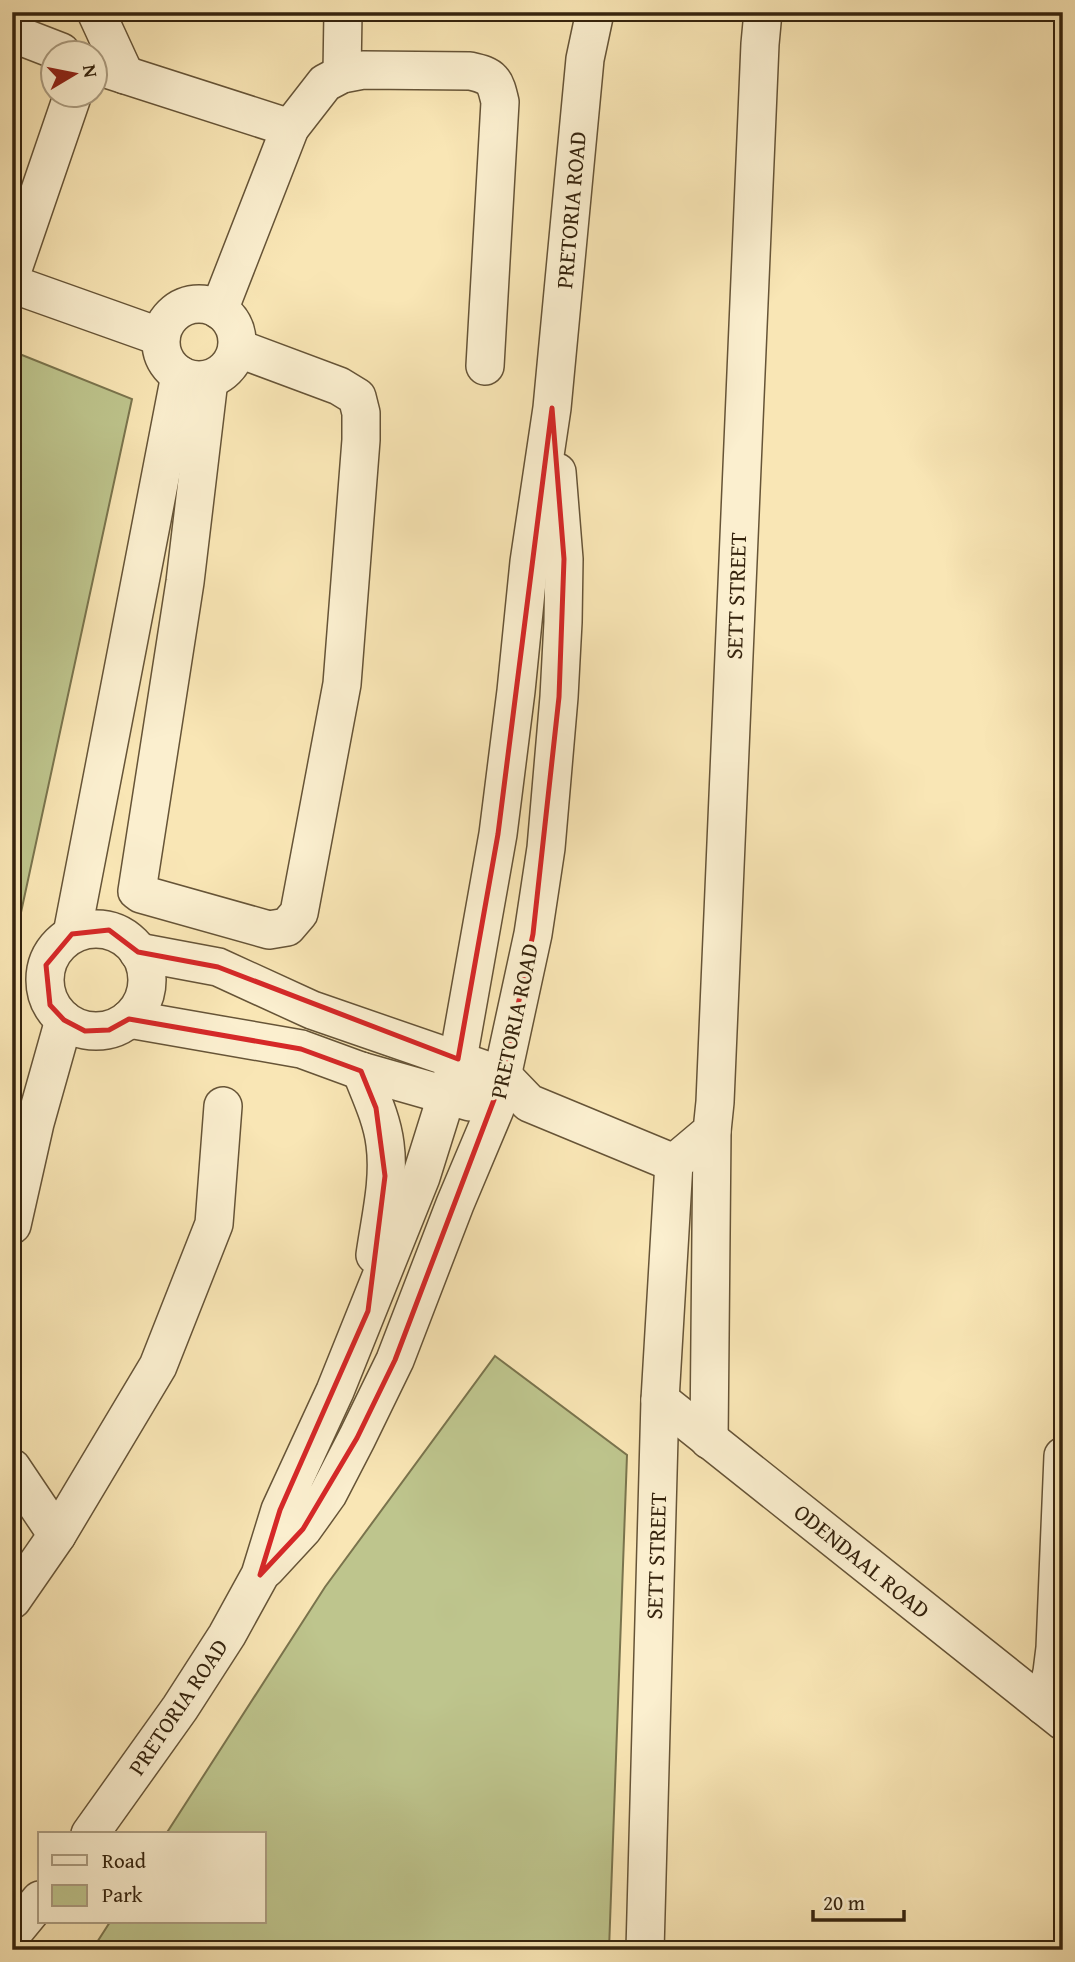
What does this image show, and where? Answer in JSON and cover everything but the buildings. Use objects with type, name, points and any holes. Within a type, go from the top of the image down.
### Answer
[{"type":"street","points":[[96,12],[109,70],[290,128]]},
{"type":"street","points":[[342,74],[343,12]]},
{"type":"street","name":"PRETORIA ROAD","points":[[91,1832],[187,1697],[227,1635],[260,1575],[280,1510],[330,1402],[421,1177],[458,1059],[498,834],[529,562],[552,408],[585,59],[595,12]]},
{"type":"street","name":"SETT STREET","points":[[709,1440],[712,1131],[763,12]]},
{"type":"street","points":[[12,33],[38,43]]},
{"type":"street","points":[[219,310],[290,128],[325,83],[342,74],[374,70],[470,71],[484,74],[496,83],[500,102],[485,366]]},
{"type":"street","points":[[12,272],[69,108]]},
{"type":"street","points":[[12,284],[162,337]]},
{"type":"street","points":[[205,305],[219,310],[230,320],[236,333],[237,348],[232,362],[222,373],[194,377],[169,365],[162,352],[162,337],[166,323],[176,312],[190,306],[205,305]]},
{"type":"street","points":[[194,377],[185,582],[137,891],[269,930],[286,926],[299,913],[342,684],[361,413],[357,397],[339,386],[237,348]]},
{"type":"street","points":[[72,934],[194,377]]},
{"type":"street","name":"PRETORIA ROAD","points":[[260,1575],[303,1529],[327,1494],[357,1438],[395,1360],[455,1204],[509,1096],[546,848],[559,697],[564,559],[552,408]]},
{"type":"street","points":[[91,929],[110,930],[127,939],[138,952],[146,969],[147,987],[141,1005],[129,1019],[109,1030],[85,1031],[64,1020],[50,1005],[44,985],[46,965],[56,947],[72,934],[91,929]]},
{"type":"street","points":[[138,952],[218,967],[313,1010],[458,1059],[509,1096],[674,1163],[712,1131]]},
{"type":"street","points":[[301,1049],[313,1010]]},
{"type":"street","points":[[129,1019],[301,1049],[361,1071],[446,1095],[509,1096]]},
{"type":"street","points":[[12,1226],[35,1123],[64,1020]]},
{"type":"street","points":[[361,1071],[376,1108],[385,1144],[386,1176],[368,1311]]},
{"type":"street","points":[[12,1600],[57,1535],[158,1366],[214,1224],[223,1106]]},
{"type":"street","name":"SETT STREET","points":[[645,1950],[660,1401],[674,1163]]},
{"type":"street","name":"ODENDAAL ROAD","points":[[660,1401],[1054,1714]]},
{"type":"street","points":[[1054,1714],[1052,1672],[1063,1456]]},
{"type":"street","points":[[12,1468],[57,1535]]},
{"type":"street","points":[[12,1934],[38,1902]]},
{"type":"highlighted area","points":[[552,408],[564,559],[559,697],[533,934],[503,1076],[395,1360],[357,1438],[303,1529],[260,1575],[280,1510],[368,1311],[385,1176],[376,1108],[361,1071],[301,1049],[129,1019],[109,1030],[85,1031],[64,1020],[50,1005],[46,965],[72,934],[109,930],[138,952],[218,967],[458,1059],[498,834]]},
{"type":"green space","points":[[12,351],[132,399],[12,954]]},
{"type":"green space","points":[[495,1356],[627,1455],[609,1950],[92,1950],[109,1924],[266,1924],[266,1832],[167,1832],[325,1587]]}]
